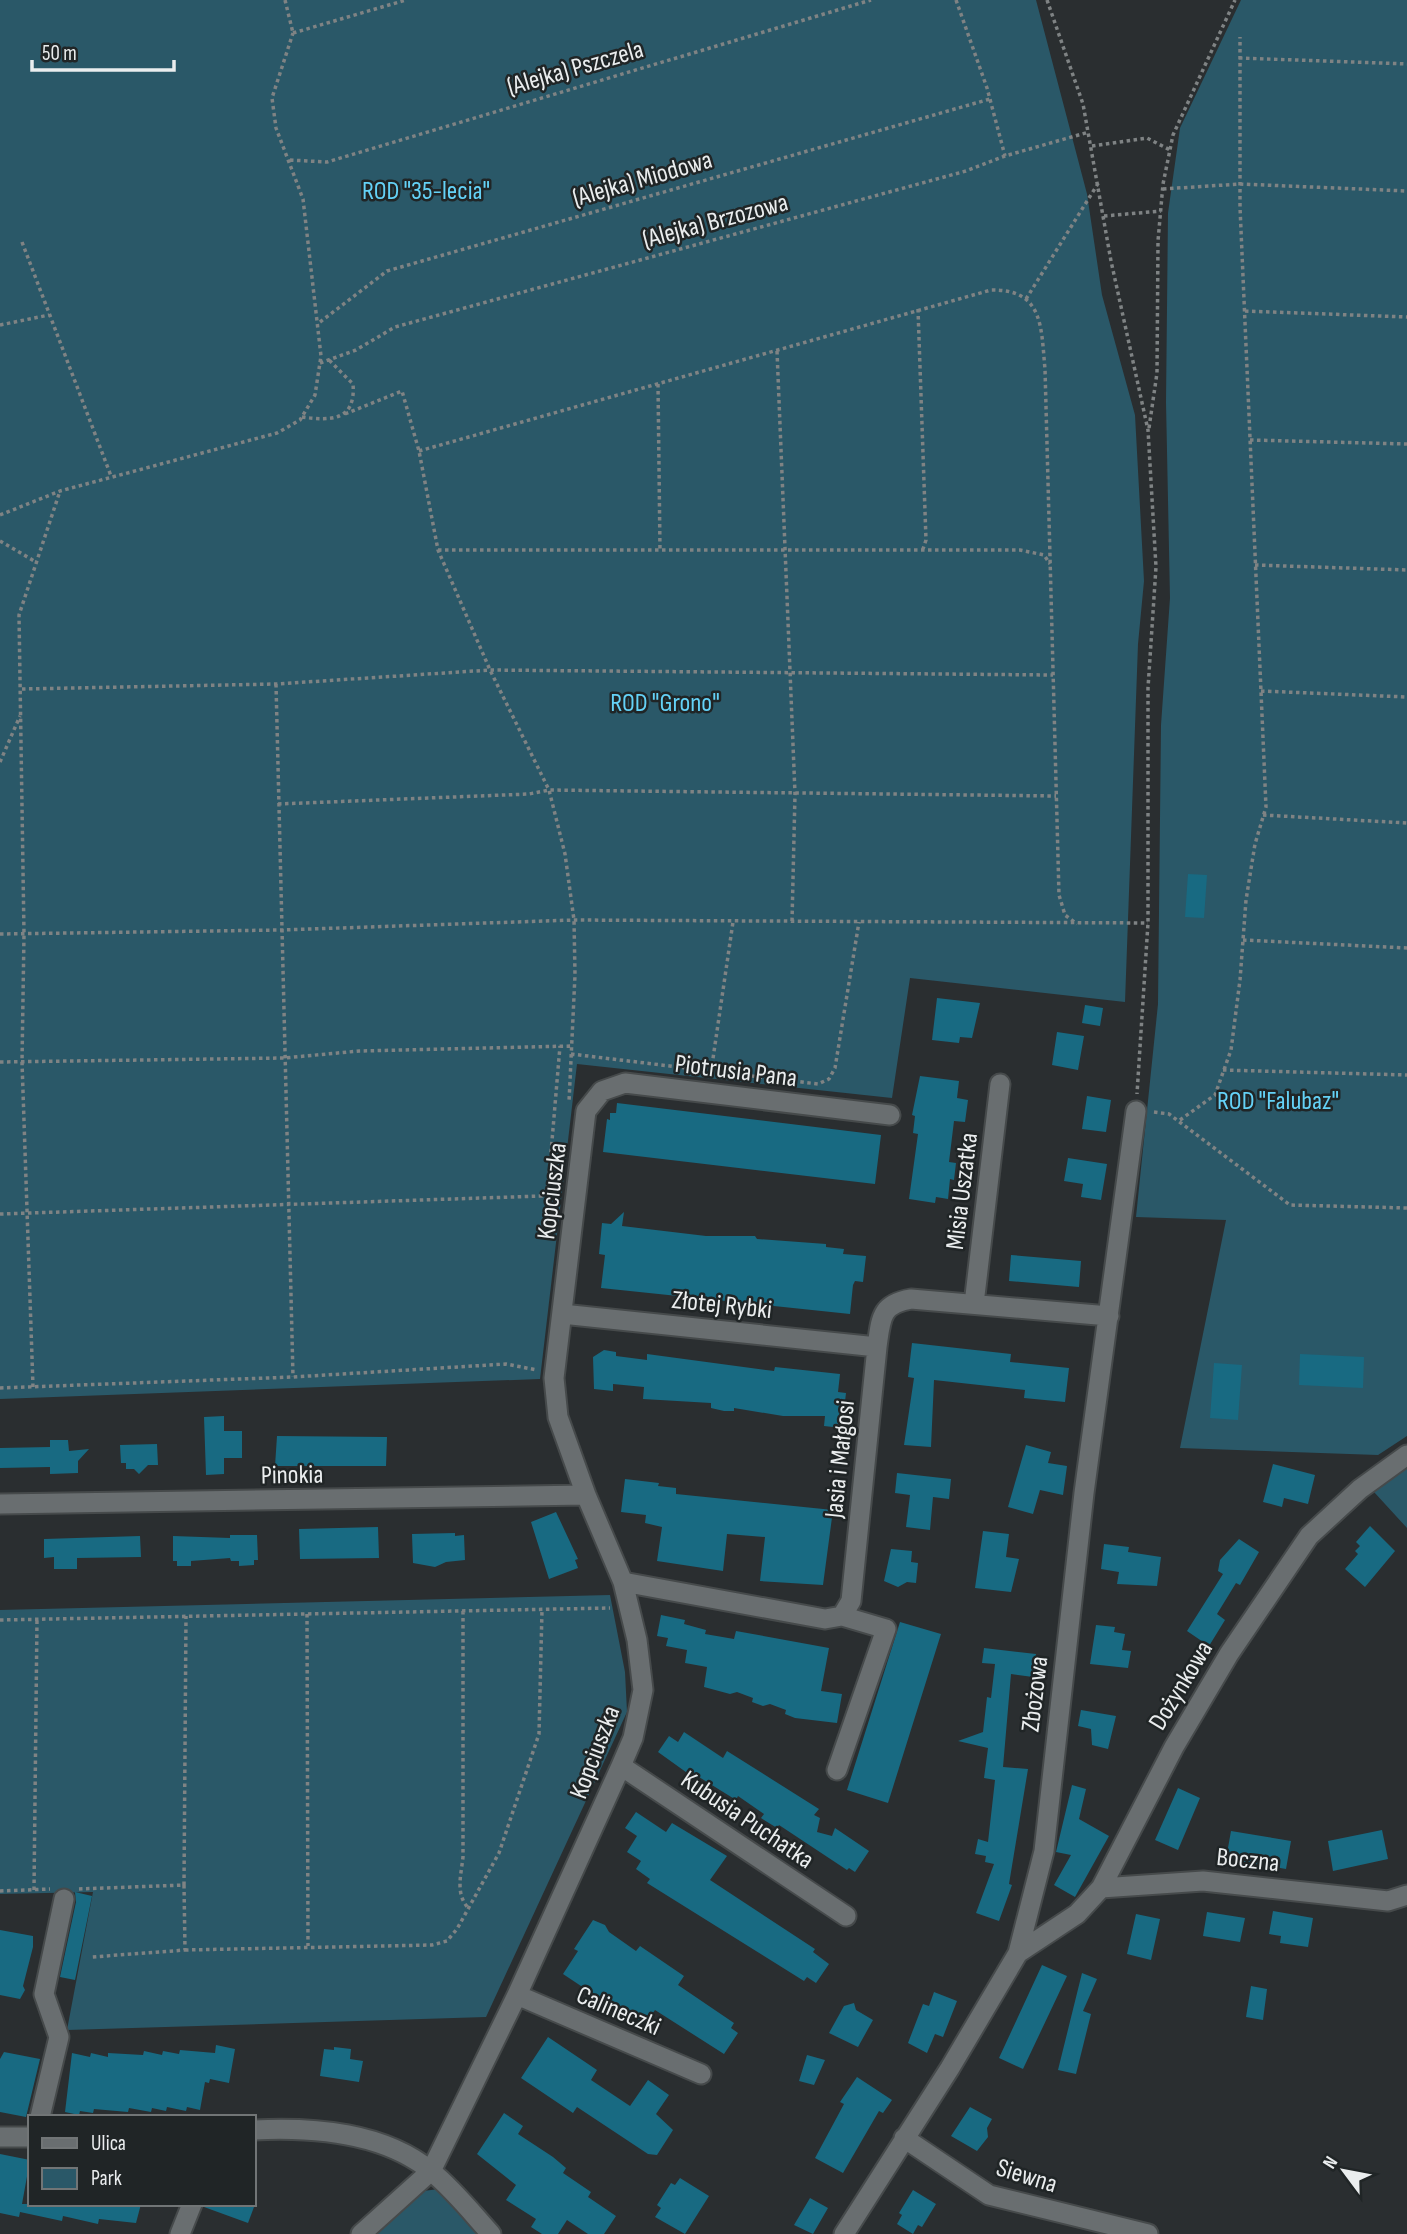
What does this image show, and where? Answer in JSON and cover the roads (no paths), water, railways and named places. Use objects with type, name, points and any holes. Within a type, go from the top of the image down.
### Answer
[{"type":"street","name":"Piotrusia Pana","points":[[578,1110],[602,1091],[625,1083],[890,1115]]},
{"type":"street","name":"Misia Uszatka","points":[[974,1304],[1000,1084]]},
{"type":"street","name":"Kopciuszka","points":[[361,2234],[431,2171],[517,1995],[621,1766],[633,1738],[643,1690],[631,1607],[558,1417],[554,1378],[562,1314],[578,1110]]},
{"type":"street","name":"Zbożowa","points":[[844,2234],[981,2018],[1018,1953],[1044,1851],[1084,1493],[1136,1111]]},
{"type":"street","name":"Jasia i Małgosi","points":[[842,1616],[851,1601],[877,1347],[881,1321],[887,1308],[895,1302],[911,1299],[1109,1316]]},
{"type":"street","name":"Złotej Rybki","points":[[562,1314],[877,1347]]},
{"type":"street","name":"Dożynkowa","points":[[1018,1953],[1077,1914],[1101,1888],[1174,1747],[1229,1654],[1289,1563],[1333,1512],[1407,1455]]},
{"type":"street","name":"Pinokia","points":[[0,1504],[586,1495]]},
{"type":"street","points":[[623,1582],[825,1619],[842,1616],[886,1629],[837,1770]]},
{"type":"street","name":"Kubusia Puchatka","points":[[621,1766],[846,1916]]},
{"type":"street","name":"Boczna","points":[[1101,1888],[1203,1881],[1401,1901]]},
{"type":"street","points":[[40,2115],[59,2037],[44,1994],[66,1892]]},
{"type":"street","name":"Calineczki","points":[[517,1995],[701,2074]]},
{"type":"street","points":[[256,2130],[331,2132],[377,2142],[431,2171],[491,2234]]},
{"type":"street","points":[[0,2137],[28,2137]]},
{"type":"street","name":"Siewna","points":[[904,2138],[989,2195],[1148,2234]]},
{"type":"street","points":[[180,2234],[191,2206]]},
{"type":"park label","name":"ROD \"35-lecia\"","points":[[426,190]]},
{"type":"park label","name":"ROD \"Grono\"","points":[[665,702]]},
{"type":"park label","name":"ROD \"Falubaz\"","points":[[1278,1100]]}]
